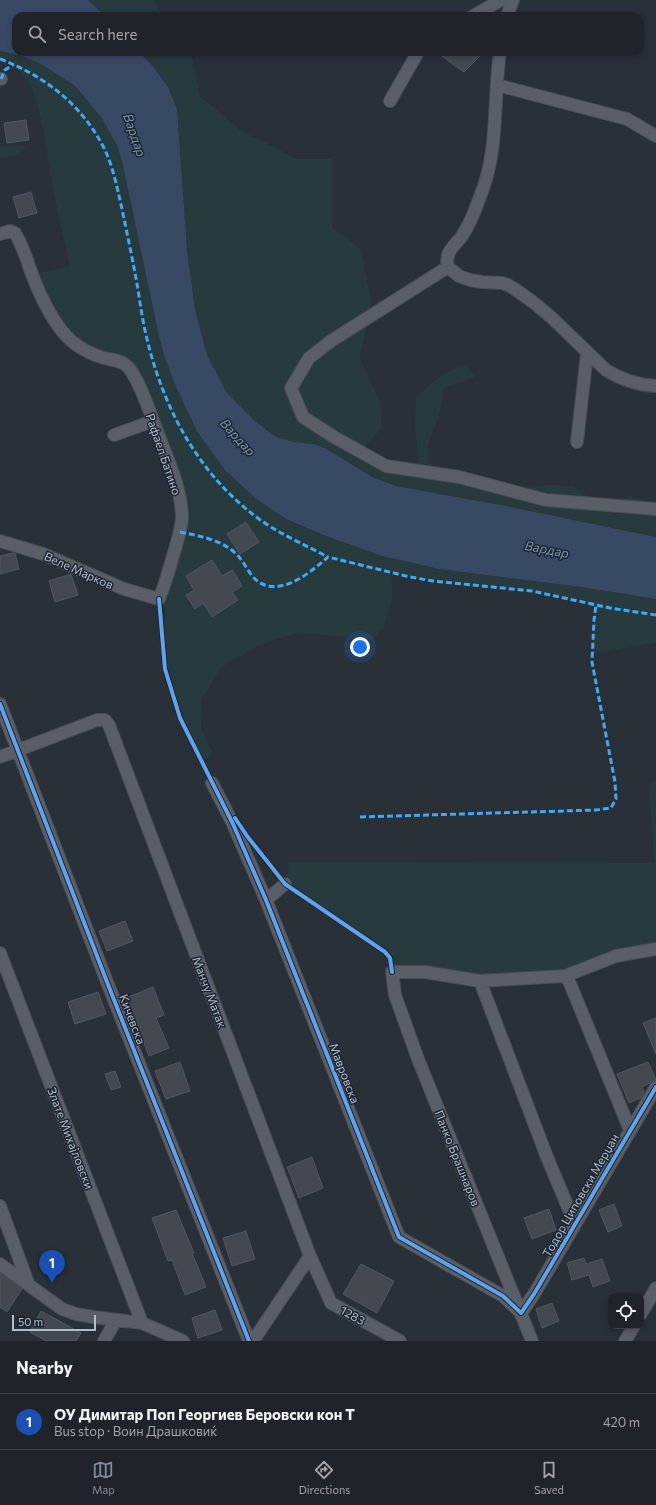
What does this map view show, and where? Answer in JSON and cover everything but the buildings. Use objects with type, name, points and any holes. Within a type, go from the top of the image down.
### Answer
[{"type":"street","points":[[480,12],[501,0]]},
{"type":"street","points":[[509,12],[513,0]]},
{"type":"street","points":[[390,101],[416,56]]},
{"type":"street","points":[[500,56],[493,146],[484,187],[463,235],[450,251],[447,262],[448,267],[459,276],[470,280],[508,285],[537,306],[606,370],[631,383],[656,386]]},
{"type":"street","points":[[497,85],[627,119],[656,136]]},
{"type":"street","name":"Рафаел Батино","points":[[0,234],[10,231],[15,233],[22,245],[38,292],[46,308],[66,336],[86,351],[122,362],[128,368],[147,404],[170,466],[181,509],[182,520],[178,539],[159,600]]},
{"type":"street","points":[[448,267],[331,341],[308,358],[291,388],[303,417],[334,437],[386,466],[458,477],[546,500],[656,509]]},
{"type":"street","points":[[577,442],[587,353]]},
{"type":"street","points":[[114,435],[153,421]]},
{"type":"street","name":"Веле Марков","points":[[0,541],[43,554],[124,590],[159,600]]},
{"type":"street","name":"Кичевска","points":[[0,704],[248,1341]]},
{"type":"street","name":"Манчу Матак","points":[[19,750],[97,720],[105,720],[109,725],[310,1256]]},
{"type":"street","points":[[0,757],[19,750]]},
{"type":"street","name":"Мавровска","points":[[212,783],[233,824],[266,900],[399,1237],[503,1296],[521,1314]]},
{"type":"street","points":[[266,900],[285,884]]},
{"type":"street","points":[[480,981],[565,976],[616,956],[656,948]]},
{"type":"street","name":"Злате Михајловски","points":[[0,953],[142,1323]]},
{"type":"street","name":"Панко Брашнаров","points":[[480,981],[425,972],[392,972],[395,995],[418,1059],[532,1341]]},
{"type":"street","points":[[565,976],[569,981],[630,1130]]},
{"type":"street","name":"Тодор Циповски Мерџан","points":[[480,981],[547,1157],[575,1224]]},
{"type":"street","name":"Тодор Циповски Мерџан","points":[[521,1314],[656,1087]]},
{"type":"street","points":[[0,1206],[28,1284]]},
{"type":"street","points":[[253,1341],[310,1256]]},
{"type":"street","name":"1283","points":[[310,1256],[331,1303],[400,1341]]},
{"type":"street","points":[[0,1264],[62,1309],[76,1314],[142,1323],[183,1341]]},
{"type":"street","points":[[644,1309],[656,1288]]},
{"type":"street","points":[[104,1341],[116,1320]]},
{"type":"street","points":[[625,1341],[632,1329]]},
{"type":"green space","points":[[88,0],[154,0],[161,12],[101,12]]},
{"type":"green space","points":[[0,51],[12,54],[12,56],[22,56],[41,64],[75,86],[101,117],[117,145],[122,161],[159,336],[286,519],[326,536],[382,556],[439,569],[581,587],[656,599],[656,643],[592,653],[596,605],[532,591],[463,585],[390,573],[393,596],[383,629],[369,642],[349,637],[298,633],[259,645],[222,667],[202,699],[201,728],[213,753],[208,758],[201,758],[180,718],[165,669],[164,623],[166,617],[163,590],[181,509],[133,374],[78,347],[32,275],[70,266],[55,198],[38,106],[29,84],[20,71],[10,63],[0,59]],"holes":[[[246,522],[259,542],[240,554],[227,534]],[[212,560],[238,600],[212,617],[203,603],[195,609],[186,595],[194,590],[186,576]]]},
{"type":"green space","points":[[143,56],[192,56],[200,96],[240,130],[297,159],[332,159],[332,228],[361,248],[371,302],[360,358],[380,402],[382,428],[363,448],[398,466],[419,469],[415,427],[416,397],[444,373],[466,365],[475,377],[444,388],[439,415],[428,445],[428,462],[450,482],[488,487],[520,488],[549,485],[573,486],[589,498],[611,510],[628,496],[656,505],[656,537],[506,506],[396,486],[372,477],[327,449],[314,444],[295,442],[276,437],[255,421],[227,393],[207,355],[195,309],[187,250],[177,109],[151,64]]},
{"type":"green space","points":[[18,145],[27,147],[17,155],[0,158],[0,147]]},
{"type":"green space","points":[[656,781],[656,949],[565,976],[508,979],[392,972],[390,958],[385,952],[285,884],[289,862],[654,863],[649,782]]},
{"type":"water","points":[[0,0],[88,0],[101,12],[12,12],[12,54],[0,51]]},
{"type":"water","name":"Вардар","points":[[22,56],[143,56],[151,64],[168,87],[177,109],[187,250],[195,309],[207,355],[227,393],[255,421],[276,437],[295,442],[314,444],[327,449],[372,477],[396,486],[506,506],[656,537],[656,599],[581,587],[439,569],[382,556],[326,536],[286,519],[255,498],[225,470],[197,431],[177,389],[165,358],[159,336],[122,161],[117,145],[101,117],[75,86],[41,64]]},
{"type":"marked path","points":[[0,59],[32,74],[61,94],[85,118],[107,154],[112,167],[120,200],[145,329],[153,362],[162,388],[186,438],[218,482],[237,501],[267,524],[328,557]]},
{"type":"marked path","points":[[1,79],[5,70],[14,64]]},
{"type":"marked path","points":[[180,532],[222,544],[240,558],[255,579],[264,585],[274,587],[294,582],[313,570],[328,557],[410,577],[433,581],[532,591],[610,608],[656,615]]},
{"type":"marked path","points":[[360,817],[596,810],[611,808],[616,799],[615,782],[592,662],[596,605]]},
{"type":"cycle path","points":[[159,599],[165,669],[180,718],[233,824],[266,900],[399,1237],[503,1296],[521,1313],[534,1294],[656,1087]]},
{"type":"cycle path","points":[[0,704],[107,982],[249,1341]]},
{"type":"cycle path","points":[[235,818],[247,836],[285,884],[385,952],[390,958],[392,972]]},
{"type":"place","name":"ОУ Димитар Поп Георгиев Беровски кон Т","points":[[52,1283]]}]
